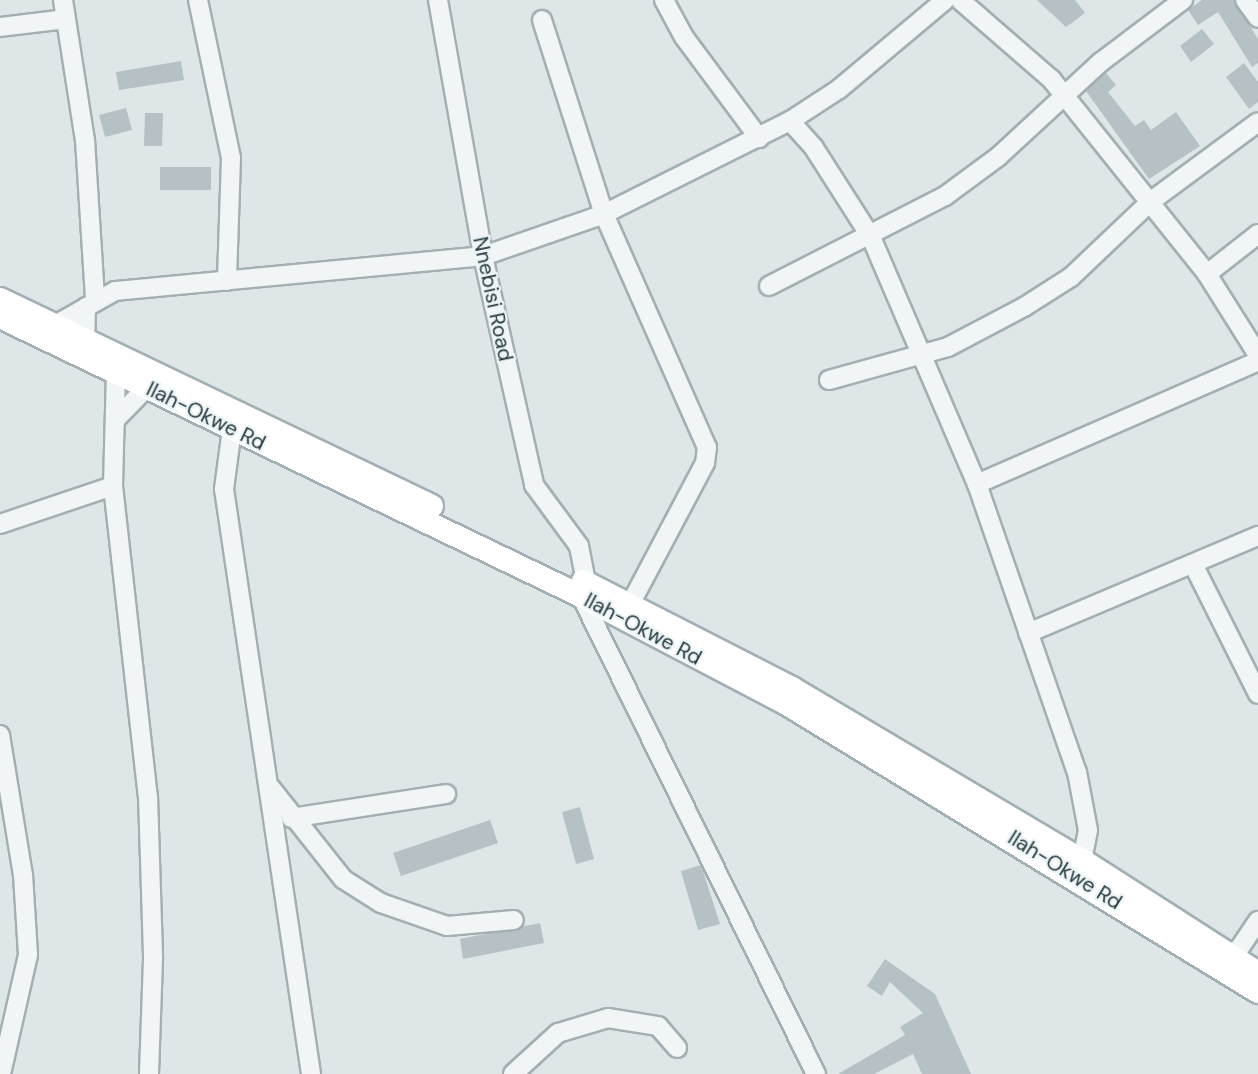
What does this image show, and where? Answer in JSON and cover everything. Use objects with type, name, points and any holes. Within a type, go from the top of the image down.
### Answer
[{"type":"main road","points":[[0,299],[51,333]]},
{"type":"main road","points":[[0,317],[51,333],[86,348],[584,589],[631,603],[792,688],[1082,860],[1258,973]]},
{"type":"main road","name":"Ilah-Okwe Rd","points":[[86,348],[116,371],[146,388],[584,589],[785,703],[1258,992]]},
{"type":"street","points":[[63,0],[85,140],[90,303],[86,348]]},
{"type":"street","points":[[198,0],[231,158],[227,281]]},
{"type":"street","name":"Nnebisi Road","points":[[438,0],[483,256],[534,485],[579,546],[584,589],[816,1074]]},
{"type":"street","points":[[664,0],[684,37],[759,138]]},
{"type":"street","points":[[960,0],[1029,56],[1064,96],[1207,274],[1258,355]]},
{"type":"street","points":[[770,286],[871,237],[972,176],[1064,96],[1183,0]]},
{"type":"street","points":[[1245,0],[1258,18]]},
{"type":"street","points":[[51,333],[90,303],[115,291],[483,256],[604,214],[790,121],[934,3]]},
{"type":"street","points":[[0,27],[66,19]]},
{"type":"street","points":[[542,20],[604,214],[707,447],[705,463],[631,603]]},
{"type":"street","points":[[790,121],[814,148],[871,237],[977,484],[1086,806],[1082,860]]},
{"type":"street","points":[[829,380],[948,347],[1071,278],[1150,202],[1258,122]]},
{"type":"street","points":[[1207,274],[1258,234]]},
{"type":"street","points":[[977,484],[1258,361]]},
{"type":"street","points":[[116,371],[113,486],[148,796],[153,959],[149,1074]]},
{"type":"street","points":[[116,419],[146,388]]},
{"type":"street","points":[[232,429],[224,489],[311,1074]]},
{"type":"street","points":[[0,524],[113,486]]},
{"type":"street","points":[[1028,633],[1258,536]]},
{"type":"street","points":[[1193,564],[1258,694]]},
{"type":"street","points":[[0,735],[23,875],[28,955],[1,1074]]},
{"type":"street","points":[[268,784],[291,818],[343,879],[381,903],[447,926],[514,920]]},
{"type":"street","points":[[291,818],[446,794]]},
{"type":"street","points":[[1228,954],[1252,942],[1258,921]]},
{"type":"street","points":[[513,1074],[558,1033],[608,1018],[658,1026],[677,1048]]},
{"type":"building","points":[[1037,0],[1075,0],[1085,13],[1066,27]]},
{"type":"building","points":[[1202,0],[1234,0],[1258,39],[1258,63],[1252,67],[1218,12],[1198,25],[1188,10]]},
{"type":"building","points":[[1202,29],[1214,44],[1191,62],[1180,46]]},
{"type":"building","points":[[181,61],[184,80],[119,90],[116,72]]},
{"type":"building","points":[[1244,63],[1258,82],[1258,102],[1249,109],[1226,77]]},
{"type":"building","points":[[1106,73],[1116,85],[1108,92],[1135,126],[1144,120],[1151,130],[1176,112],[1200,146],[1149,179],[1086,91]]},
{"type":"building","points":[[126,108],[132,130],[105,137],[99,115]]},
{"type":"building","points":[[145,113],[163,113],[162,146],[144,146]]},
{"type":"building","points":[[160,167],[211,167],[211,190],[160,190]]},
{"type":"building","points":[[580,807],[594,859],[576,864],[562,812]]},
{"type":"building","points":[[490,820],[498,843],[401,876],[393,853]]},
{"type":"building","points":[[701,865],[720,924],[698,930],[681,871]]},
{"type":"building","points":[[540,923],[544,943],[463,959],[460,939]]},
{"type":"building","points":[[885,959],[935,994],[971,1074],[922,1074],[913,1054],[874,1074],[838,1074],[905,1035],[900,1027],[923,1013],[890,982],[882,996],[867,986]]}]
